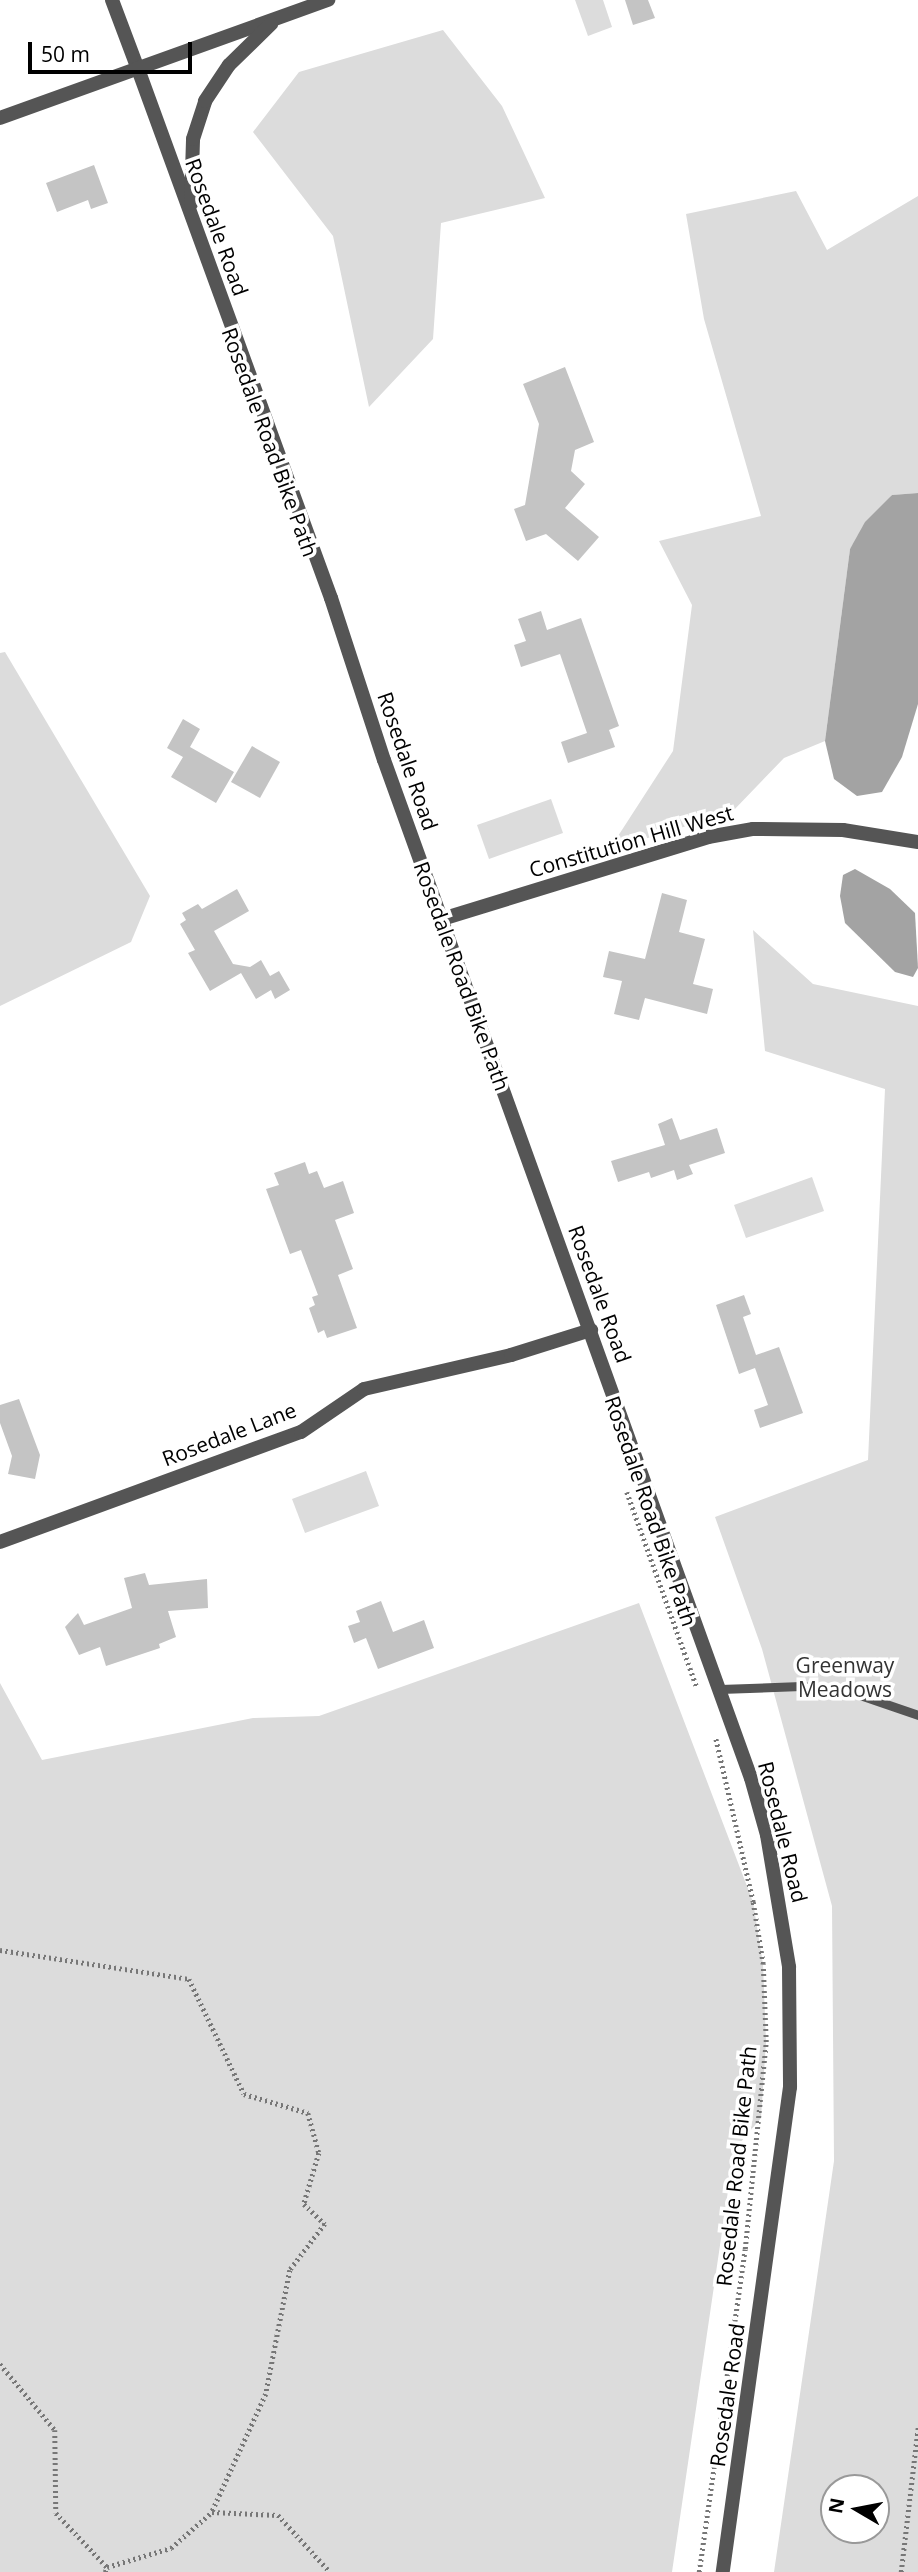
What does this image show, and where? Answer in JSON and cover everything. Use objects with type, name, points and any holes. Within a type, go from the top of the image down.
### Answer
[{"type":"street","name":"Rosedale Road","points":[[112,0],[720,1689],[751,1778],[772,1858],[789,1967],[792,2027],[784,2156],[723,2572]]},
{"type":"street","points":[[0,118],[328,0]]},
{"type":"street","points":[[193,223],[190,159],[205,101],[229,65],[278,19]]},
{"type":"street","name":"Constitution Hill West","points":[[442,919],[708,837],[753,829],[798,827],[918,842]]},
{"type":"street","name":"Rosedale Lane","points":[[0,1542],[301,1432],[364,1389],[511,1355],[591,1330]]},
{"type":"lane","points":[[720,1689],[801,1686],[851,1692],[918,1715]]},
{"type":"path","name":"Rosedale Road Bike Path","points":[[622,1479],[699,1694]]},
{"type":"path","name":"Rosedale Road Bike Path","points":[[699,2572],[747,2236],[766,2042],[763,1964],[753,1902],[713,1731]]},
{"type":"path","points":[[0,1950],[189,1979],[244,2094],[308,2113],[319,2153],[304,2204],[325,2224],[290,2270],[266,2394],[212,2512],[171,2548],[106,2570],[56,2513],[55,2430],[0,2364]]},
{"type":"path","points":[[901,2572],[918,2427]]},
{"type":"path","points":[[212,2512],[278,2515],[330,2572]]},
{"type":"green space","points":[[575,0],[603,0],[612,27],[588,36]]},
{"type":"green space","points":[[443,30],[502,106],[545,198],[441,223],[433,339],[369,407],[333,236],[253,132],[299,72]]},
{"type":"green space","points":[[796,191],[827,250],[918,196],[918,493],[892,495],[850,549],[825,741],[784,758],[732,812],[609,850],[673,751],[692,605],[659,541],[761,516],[704,319],[686,214]]},
{"type":"green space","points":[[5,652],[150,896],[131,942],[0,1006],[0,653]]},
{"type":"green space","points":[[551,799],[563,833],[489,859],[477,825]]},
{"type":"green space","name":"Greenway Meadows","points":[[753,930],[813,984],[918,1006],[918,2572],[774,2572],[834,2161],[832,1906],[762,1649],[715,1517],[868,1460],[885,1089],[765,1051]]},
{"type":"green space","points":[[812,1177],[824,1211],[746,1238],[734,1205]]},
{"type":"green space","points":[[366,1471],[379,1506],[305,1533],[292,1499]]},
{"type":"green space","points":[[639,1603],[753,1902],[763,1964],[766,2042],[761,2118],[734,2150],[672,2572],[0,2572],[0,1683],[42,1760],[253,1718],[319,1716]]},
{"type":"shaded area","points":[[918,493],[918,704],[902,757],[882,792],[857,796],[834,779],[825,741],[850,549],[865,522],[892,495]]},
{"type":"shaded area","points":[[855,869],[890,889],[915,913],[918,968],[913,977],[895,972],[845,923],[840,896],[843,875]]},
{"type":"building","points":[[625,0],[648,0],[655,18],[633,25]]},
{"type":"building","points":[[94,165],[108,203],[91,209],[88,200],[57,212],[46,183]]},
{"type":"building","points":[[565,367],[594,442],[575,450],[571,471],[585,484],[565,508],[599,537],[578,561],[546,534],[526,541],[514,509],[525,505],[539,424],[523,384]]},
{"type":"building","points":[[541,611],[547,630],[581,618],[619,726],[609,730],[615,747],[568,763],[561,742],[587,733],[560,654],[521,667],[514,645],[526,641],[518,619]]},
{"type":"building","points":[[183,719],[200,729],[190,747],[234,772],[216,803],[171,777],[183,757],[167,748]]},
{"type":"building","points":[[252,746],[280,762],[260,798],[231,782]]},
{"type":"building","points":[[237,889],[249,911],[214,931],[233,964],[250,967],[261,960],[270,976],[279,971],[290,990],[275,999],[271,990],[256,999],[241,973],[210,991],[188,953],[195,950],[180,924],[186,920],[182,913],[198,904],[202,909]]},
{"type":"building","points":[[662,893],[687,900],[679,932],[705,939],[693,984],[713,989],[707,1014],[645,998],[639,1020],[614,1014],[622,981],[603,977],[609,951],[645,959]]},
{"type":"building","points":[[672,1118],[680,1140],[717,1128],[725,1153],[689,1165],[693,1174],[677,1180],[674,1170],[651,1178],[649,1172],[618,1182],[611,1161],[665,1145],[658,1124]]},
{"type":"building","points":[[305,1162],[309,1174],[317,1171],[324,1188],[343,1181],[354,1213],[335,1220],[353,1269],[338,1275],[357,1328],[327,1338],[324,1330],[318,1333],[309,1308],[315,1305],[312,1297],[318,1295],[301,1250],[290,1254],[266,1189],[279,1185],[274,1173]]},
{"type":"building","points":[[744,1295],[751,1314],[743,1317],[756,1355],[779,1347],[803,1413],[760,1428],[754,1410],[768,1405],[755,1368],[739,1374],[716,1305]]},
{"type":"building","points":[[19,1399],[40,1455],[35,1479],[8,1474],[12,1456],[0,1423],[0,1405]]},
{"type":"building","points":[[145,1573],[149,1585],[207,1579],[208,1608],[168,1611],[176,1637],[159,1644],[160,1648],[106,1666],[100,1647],[79,1655],[65,1627],[78,1613],[84,1625],[132,1608],[124,1578]]},
{"type":"building","points":[[381,1601],[393,1632],[424,1620],[434,1648],[378,1669],[366,1638],[354,1643],[348,1626],[360,1622],[356,1611]]}]
